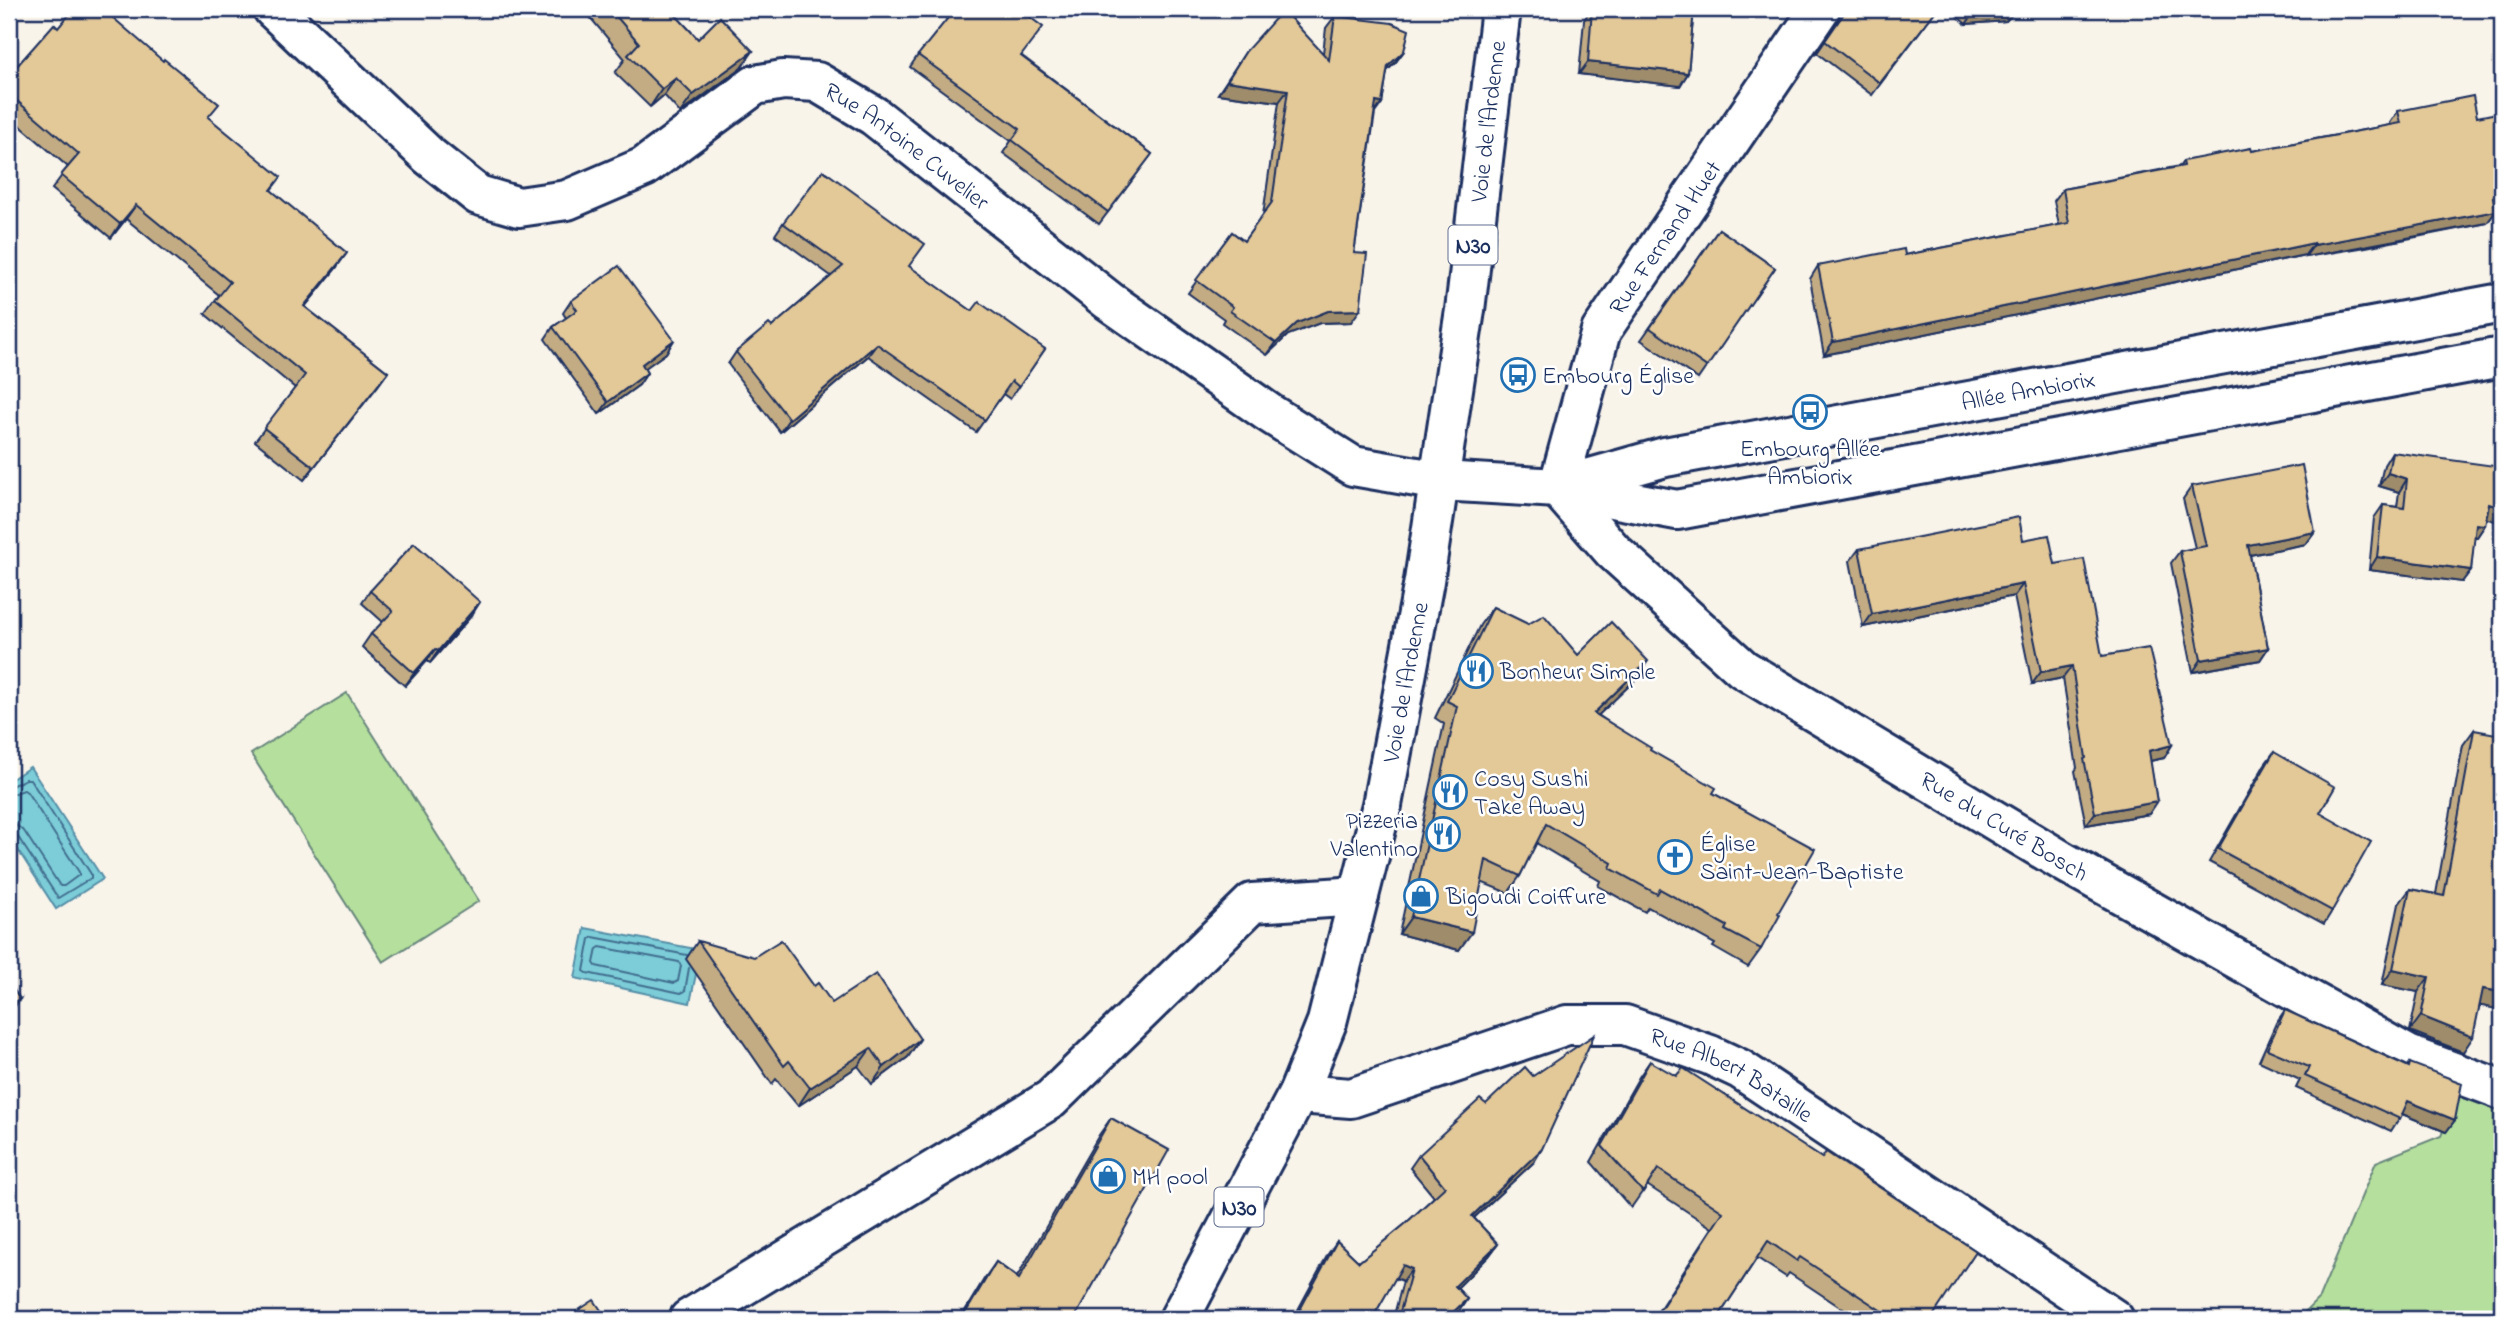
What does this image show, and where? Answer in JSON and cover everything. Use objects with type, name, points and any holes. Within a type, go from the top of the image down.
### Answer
[{"type":"street","name":"Rue Antoine Cuvelier","points":[[273,9],[429,156],[478,195],[519,207],[567,200],[644,167],[755,85],[783,80],[817,82],[874,116],[1109,302],[1269,413],[1353,466],[1440,481]]},
{"type":"street","name":"Voie de l'Ardenne","points":[[1179,1319],[1298,1094],[1327,1022],[1382,805],[1440,481],[1465,310],[1501,9]]},
{"type":"street","name":"Rue Fernand Huet","points":[[1558,488],[1601,331],[1820,9]]},
{"type":"street","name":"Allée Ambiorix","points":[[1558,488],[1665,457],[2502,303]]},
{"type":"street","name":"Allée Ambiorix","points":[[1440,481],[1558,488],[1677,510],[2502,357]]},
{"type":"street","name":"Rue du Curé Bosch","points":[[1558,488],[1614,551],[1743,669],[2064,862],[2408,1055],[2502,1090]]},
{"type":"street","points":[[690,1319],[1051,1100],[1252,903],[1359,896]]},
{"type":"street","name":"Rue Albert Bataille","points":[[1298,1094],[1351,1098],[1567,1025],[1625,1025],[1710,1055],[1740,1069],[2114,1319]]},
{"type":"green space","points":[[347,693],[479,901],[383,962],[251,754]]},
{"type":"green space","points":[[2458,1095],[2502,1111],[2502,1319],[2298,1319],[2319,1298],[2376,1162],[2441,1136],[2443,1131],[2446,1132]]},
{"type":"water","points":[[30,767],[103,879],[56,909],[9,836],[9,781]]},
{"type":"water","points":[[585,928],[701,950],[690,1003],[575,978]]},
{"type":"building","points":[[74,9],[103,9],[163,61],[164,59],[219,104],[208,117],[281,177],[271,190],[347,253],[304,306],[388,372],[314,467],[264,428],[305,375],[215,301],[230,282],[136,205],[120,224],[61,175],[79,154],[9,94],[9,75],[54,24],[58,28]]},
{"type":"building","points":[[610,9],[670,9],[698,39],[720,17],[753,51],[693,95],[676,78],[662,89],[628,55],[639,43]]},
{"type":"building","points":[[955,9],[1019,9],[1043,27],[1021,56],[1152,154],[1108,212],[1012,140],[1020,129],[918,55]]},
{"type":"building","points":[[1592,9],[1633,14],[1633,9],[1694,9],[1688,73],[1588,62]]},
{"type":"building","points":[[1847,9],[1937,9],[1880,83],[1825,41]]},
{"type":"building","points":[[1969,9],[2014,9],[1974,13]]},
{"type":"building","points":[[1283,10],[1329,60],[1335,16],[1392,23],[1409,30],[1404,51],[1388,66],[1382,103],[1376,102],[1354,253],[1367,254],[1360,310],[1328,311],[1297,323],[1276,343],[1230,311],[1233,307],[1196,280],[1232,232],[1244,241],[1272,202],[1288,90],[1227,81],[1246,51]]},
{"type":"building","points":[[2473,96],[2477,117],[2502,112],[2502,195],[2493,197],[2496,211],[2314,243],[1833,342],[1818,266],[1904,249],[1905,255],[2069,223],[2063,189],[2184,166],[2183,161],[2401,123],[2398,111]]},
{"type":"building","points":[[823,170],[925,244],[909,266],[972,311],[979,302],[1045,349],[1019,387],[1012,381],[985,420],[877,344],[789,419],[736,352],[769,324],[772,327],[843,266],[783,223]]},
{"type":"building","points":[[1719,229],[1775,268],[1707,367],[1650,328]]},
{"type":"building","points":[[619,266],[674,340],[642,364],[647,373],[608,402],[553,327],[577,310],[571,301]]},
{"type":"building","points":[[2392,452],[2502,467],[2502,508],[2489,504],[2485,525],[2476,524],[2471,570],[2377,557],[2383,505],[2404,508],[2407,479],[2388,473]]},
{"type":"building","points":[[2302,465],[2315,532],[2248,545],[2268,648],[2201,660],[2180,551],[2206,546],[2192,486]]},
{"type":"building","points":[[2019,517],[2023,540],[2049,535],[2055,564],[2084,559],[2102,656],[2149,648],[2172,745],[2149,751],[2157,802],[2095,813],[2084,759],[2086,758],[2072,666],[2041,672],[2023,584],[1872,614],[1859,549]]},
{"type":"building","points":[[414,543],[480,602],[438,651],[435,649],[414,673],[371,634],[393,611],[370,591]]},
{"type":"building","points":[[1493,607],[1528,624],[1544,615],[1578,655],[1611,622],[1648,661],[1594,713],[1651,748],[1650,750],[1716,788],[1713,793],[1815,849],[1778,913],[1780,915],[1761,949],[1725,930],[1727,926],[1660,889],[1657,894],[1610,868],[1612,863],[1546,824],[1520,876],[1486,860],[1472,932],[1411,917],[1457,706],[1447,701]]},
{"type":"building","points":[[2474,730],[2502,735],[2502,913],[2496,945],[2502,946],[2502,992],[2483,989],[2473,1037],[2421,1016],[2429,977],[2393,969],[2410,889],[2444,896]]},
{"type":"building","points":[[2274,752],[2335,787],[2320,813],[2371,842],[2332,911],[2218,849]]},
{"type":"building","points":[[781,940],[814,986],[818,983],[832,1003],[876,974],[920,1039],[884,1067],[871,1048],[810,1088],[789,1061],[784,1066],[698,941],[754,957]]},
{"type":"building","points":[[9,982],[20,999],[9,1004]]},
{"type":"building","points":[[2285,1010],[2409,1067],[2410,1063],[2462,1083],[2455,1120],[2408,1101],[2400,1119],[2305,1076],[2309,1067],[2267,1049]]},
{"type":"building","points":[[1594,1035],[1542,1149],[1472,1216],[1498,1244],[1455,1286],[1467,1299],[1446,1319],[1398,1319],[1412,1269],[1403,1265],[1372,1319],[1295,1319],[1337,1241],[1359,1262],[1445,1187],[1419,1155],[1480,1099],[1486,1104],[1525,1067],[1533,1076]]},
{"type":"building","points":[[1650,1061],[1676,1076],[1683,1068],[1822,1158],[1826,1152],[1976,1251],[1931,1319],[1894,1319],[1800,1257],[1797,1261],[1768,1241],[1717,1319],[1654,1319],[1723,1212],[1658,1169],[1643,1192],[1602,1146]]},
{"type":"building","points":[[1111,1118],[1169,1150],[1074,1319],[962,1319],[996,1262],[1019,1279]]},
{"type":"building","points":[[594,1300],[607,1319],[565,1319]]},
{"type":"place","name":"Embourg Église","points":[[1518,375]]},
{"type":"place","name":"Embourg Allée Ambiorix","points":[[1810,412]]},
{"type":"place","name":"Bonheur Simple","points":[[1476,671]]},
{"type":"place","name":"Cosy Sushi Take Away","points":[[1450,792]]},
{"type":"place","name":"Pizzeria Valentino","points":[[1443,834]]},
{"type":"place","name":"Église Saint-Jean-Baptiste","points":[[1675,857]]},
{"type":"place","name":"Bigoudi Coiffure","points":[[1421,896]]},
{"type":"place","name":"MH pool","points":[[1108,1176]]}]
